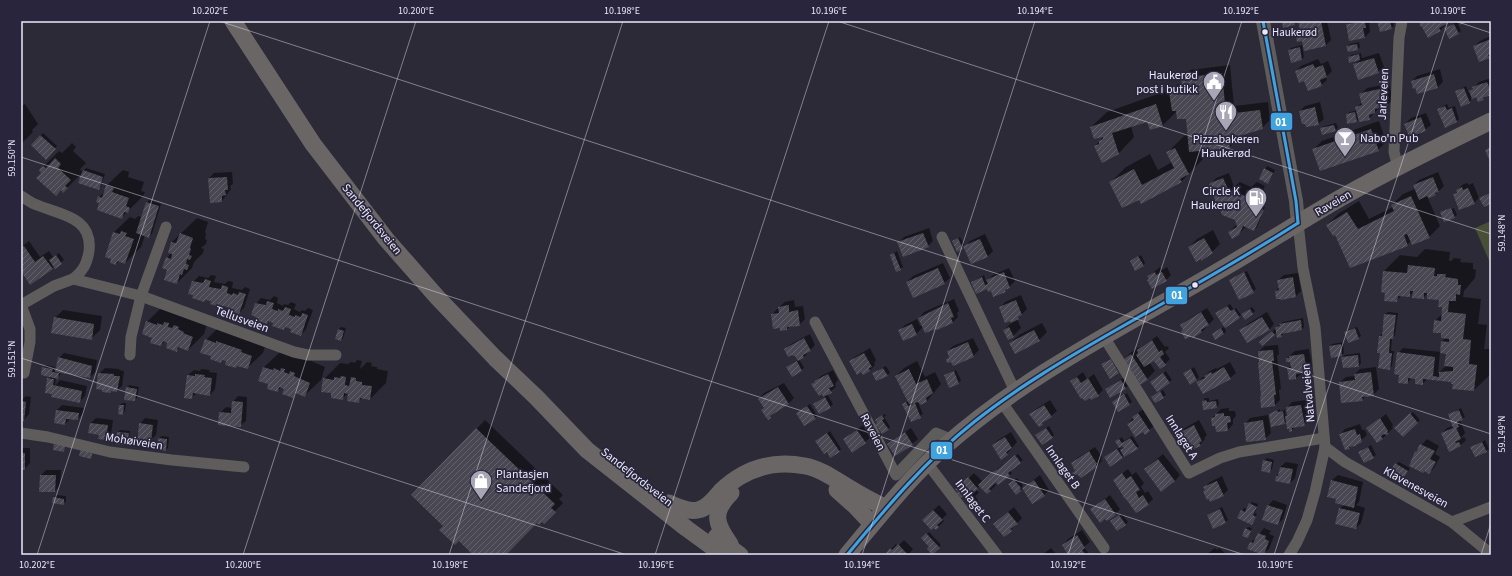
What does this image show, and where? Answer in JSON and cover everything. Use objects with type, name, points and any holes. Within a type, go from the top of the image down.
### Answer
[{"type":"main road","name":"Sandefjordsveien","points":[[233,21],[313,144],[386,240],[494,358],[536,397],[587,450],[686,528],[733,554]]},
{"type":"main road","name":"Raveien","points":[[847,555],[886,508],[927,464],[953,440],[1015,391],[1104,336],[1260,248],[1342,197],[1398,167],[1491,121]]},
{"type":"main road","name":"Sandefjordsveien","points":[[536,397],[669,503],[693,518],[733,554]]},
{"type":"main road","points":[[669,503],[690,511],[699,510],[708,505],[737,479],[770,464],[784,464],[806,466],[821,471],[886,508]]},
{"type":"main road","points":[[733,554],[720,530],[717,520],[719,509],[729,494],[742,484],[760,475],[778,471],[793,471],[811,475],[825,481],[855,506],[872,524]]},
{"type":"street","points":[[1263,21],[1296,201],[1298,223]]},
{"type":"street","name":"Jarleveien","points":[[1398,167],[1394,152],[1399,38],[1402,21]]},
{"type":"street","points":[[21,196],[36,205],[66,215],[80,222],[88,232],[90,243],[88,258],[82,271],[73,279],[54,286],[34,296],[21,305],[30,329],[30,342],[24,373]]},
{"type":"street","name":"Natvalveien","points":[[1289,555],[1298,542],[1316,492],[1325,443],[1315,327],[1304,268],[1298,223]]},
{"type":"street","points":[[130,355],[131,337],[141,296],[166,227]]},
{"type":"street","points":[[942,237],[1015,391]]},
{"type":"street","name":"Tellusveien","points":[[73,279],[141,296],[294,352],[308,355],[336,355]]},
{"type":"street","name":"Raveien","points":[[815,322],[896,475],[936,433],[953,440]]},
{"type":"street","name":"Innlaget A","points":[[1104,336],[1189,473],[1220,458],[1239,452],[1325,443]]},
{"type":"street","name":"Innlaget B","points":[[1001,401],[1104,548]]},
{"type":"street","name":"Mohøiveien","points":[[21,433],[48,437],[110,452],[244,467]]},
{"type":"street","name":"Klavenesveien","points":[[1325,443],[1345,462],[1452,522],[1491,554]]},
{"type":"street","name":"Innlaget C","points":[[927,464],[997,555]]},
{"type":"street","points":[[1452,522],[1491,507]]},
{"type":"green space","points":[[1491,221],[1491,265],[1475,228]]},
{"type":"building","points":[[1282,21],[1294,21],[1295,25],[1283,28]]},
{"type":"building","points":[[1298,21],[1321,21],[1326,46],[1304,51],[1302,41],[1297,42],[1295,31],[1300,30]]},
{"type":"building","points":[[1377,21],[1390,21],[1392,29],[1380,32]]},
{"type":"building","points":[[1420,21],[1447,21],[1448,23],[1439,28],[1441,31],[1428,38],[1419,23]]},
{"type":"building","points":[[1459,21],[1469,21],[1460,25]]},
{"type":"building","points":[[1365,22],[1366,28],[1363,28],[1365,38],[1349,41],[1346,24]]},
{"type":"building","points":[[1454,24],[1459,34],[1449,39],[1444,28]]},
{"type":"building","points":[[1491,39],[1491,54],[1488,55],[1490,58],[1479,62],[1473,46]]},
{"type":"building","points":[[1357,44],[1358,50],[1348,52],[1346,46]]},
{"type":"building","points":[[1300,47],[1302,60],[1291,63],[1288,50]]},
{"type":"building","points":[[1359,54],[1360,60],[1349,63],[1348,57]]},
{"type":"building","points":[[1374,58],[1379,73],[1358,80],[1353,64]]},
{"type":"building","points":[[1313,64],[1315,68],[1323,65],[1327,77],[1320,80],[1322,86],[1308,91],[1304,81],[1299,83],[1295,71]]},
{"type":"building","points":[[1222,73],[1226,114],[1260,110],[1263,129],[1229,139],[1230,148],[1189,152],[1186,119],[1177,119],[1176,111],[1172,111],[1169,92],[1182,91],[1181,78]]},
{"type":"building","points":[[1434,74],[1438,88],[1417,94],[1415,88],[1413,89],[1411,81]]},
{"type":"building","points":[[1487,82],[1491,95],[1478,102],[1476,97],[1472,99],[1469,91],[1473,89],[1472,87]]},
{"type":"building","points":[[1384,88],[1388,106],[1375,109],[1375,113],[1369,115],[1370,120],[1359,122],[1355,107],[1362,105],[1359,94]]},
{"type":"building","points":[[1464,88],[1470,103],[1461,107],[1455,91]]},
{"type":"building","points":[[1156,104],[1163,126],[1150,130],[1147,122],[1112,133],[1119,154],[1102,163],[1094,146],[1099,144],[1099,141],[1103,139],[1103,137],[1094,139],[1090,127]]},
{"type":"building","points":[[1445,106],[1447,110],[1452,108],[1457,122],[1445,128],[1437,109]]},
{"type":"building","points":[[1315,107],[1319,125],[1306,127],[1305,124],[1302,124],[1299,111]]},
{"type":"building","points":[[1355,112],[1357,122],[1347,124],[1346,114]]},
{"type":"building","points":[[1421,117],[1426,131],[1416,135],[1417,138],[1411,141],[1404,124]]},
{"type":"building","points":[[1334,125],[1336,131],[1322,135],[1320,128]]},
{"type":"building","points":[[1371,129],[1379,151],[1320,171],[1312,149]]},
{"type":"building","points":[[40,135],[56,149],[46,160],[31,145]]},
{"type":"building","points":[[1491,147],[1491,164],[1485,150]]},
{"type":"building","points":[[1175,148],[1189,174],[1180,179],[1182,182],[1141,204],[1139,200],[1122,208],[1109,182],[1134,169],[1142,185],[1174,168],[1166,152]]},
{"type":"building","points":[[55,158],[61,164],[58,168],[71,180],[65,186],[68,188],[63,193],[61,190],[56,196],[36,178],[41,173],[39,170],[43,166],[46,168]]},
{"type":"building","points":[[1264,168],[1273,173],[1268,184],[1259,179]]},
{"type":"building","points":[[83,170],[103,177],[99,190],[78,183]]},
{"type":"building","points":[[227,177],[228,190],[225,190],[226,195],[222,196],[222,202],[210,203],[208,178]]},
{"type":"building","points":[[1433,177],[1439,192],[1435,193],[1436,195],[1429,198],[1427,196],[1419,200],[1413,185]]},
{"type":"building","points":[[1223,178],[1229,191],[1231,190],[1245,196],[1247,190],[1257,194],[1252,205],[1264,210],[1254,231],[1243,226],[1239,235],[1232,239],[1228,232],[1237,227],[1235,220],[1222,215],[1221,212],[1223,208],[1219,210],[1209,185],[1210,183]]},
{"type":"building","points":[[106,185],[114,188],[112,192],[129,198],[126,206],[130,208],[128,213],[124,212],[122,219],[97,210],[99,203],[96,202],[98,196],[102,198]]},
{"type":"building","points":[[1462,187],[1463,190],[1468,188],[1475,204],[1459,210],[1453,194],[1457,193],[1456,190]]},
{"type":"building","points":[[1490,193],[1491,204],[1484,207],[1479,198]]},
{"type":"building","points":[[1411,196],[1430,238],[1412,245],[1407,234],[1404,235],[1408,246],[1350,268],[1335,235],[1333,236],[1326,225],[1347,212],[1358,229],[1394,211],[1391,205]]},
{"type":"building","points":[[146,202],[159,206],[149,238],[136,233]]},
{"type":"building","points":[[1451,208],[1455,218],[1444,222],[1440,212]]},
{"type":"building","points":[[121,231],[127,233],[125,236],[134,239],[125,264],[117,261],[116,265],[110,263],[111,259],[105,257],[113,232],[120,234]]},
{"type":"building","points":[[180,233],[193,238],[189,255],[192,256],[190,260],[187,259],[186,264],[189,265],[187,270],[184,269],[182,275],[180,274],[177,284],[164,280],[167,270],[162,268],[166,257],[171,259],[172,254],[168,253],[171,242],[176,243]]},
{"type":"building","points":[[923,233],[929,247],[903,257],[897,242]]},
{"type":"building","points":[[958,238],[963,249],[957,252],[952,241]]},
{"type":"building","points":[[1204,238],[1213,253],[1201,261],[1201,259],[1196,262],[1188,247]]},
{"type":"building","points":[[980,239],[988,257],[971,264],[963,246]]},
{"type":"building","points":[[24,246],[35,262],[43,256],[53,269],[30,285],[21,271],[21,248]]},
{"type":"building","points":[[894,253],[901,270],[896,272],[890,255]]},
{"type":"building","points":[[56,255],[62,264],[55,269],[49,260]]},
{"type":"building","points":[[1138,256],[1144,266],[1135,271],[1130,261]]},
{"type":"building","points":[[1408,265],[1435,268],[1434,276],[1437,276],[1437,274],[1446,274],[1445,277],[1458,279],[1458,285],[1461,285],[1460,295],[1456,294],[1456,301],[1449,301],[1448,312],[1466,314],[1463,339],[1471,340],[1469,364],[1477,365],[1474,391],[1452,389],[1453,384],[1451,384],[1451,382],[1423,379],[1423,385],[1415,384],[1415,379],[1408,378],[1408,384],[1398,383],[1399,375],[1394,374],[1397,352],[1435,357],[1433,376],[1439,377],[1439,372],[1453,371],[1453,367],[1444,366],[1446,354],[1440,353],[1441,341],[1449,342],[1449,339],[1441,338],[1441,333],[1433,333],[1434,320],[1441,321],[1442,307],[1438,307],[1439,300],[1427,299],[1427,293],[1424,293],[1424,299],[1412,298],[1413,291],[1410,291],[1410,297],[1398,296],[1397,302],[1384,301],[1385,293],[1381,292],[1383,271],[1407,273]]},
{"type":"building","points":[[938,268],[945,284],[913,298],[906,282]]},
{"type":"building","points":[[1004,272],[1010,288],[1005,290],[1006,292],[993,297],[991,291],[988,292],[987,289],[976,294],[971,282],[982,277],[985,285],[988,284],[986,280]]},
{"type":"building","points":[[1155,272],[1156,275],[1162,272],[1167,281],[1152,289],[1147,280],[1149,279],[1147,276]]},
{"type":"building","points":[[1244,272],[1254,293],[1239,300],[1229,280]]},
{"type":"building","points":[[1293,277],[1296,297],[1281,300],[1276,299],[1275,291],[1279,290],[1277,280]]},
{"type":"building","points":[[205,279],[211,281],[209,287],[221,289],[222,285],[228,287],[227,293],[232,295],[233,293],[238,295],[239,292],[246,294],[239,314],[227,310],[228,307],[223,306],[222,308],[210,304],[211,301],[205,300],[204,302],[192,298],[193,295],[188,294],[192,281],[203,283]]},
{"type":"building","points":[[1016,300],[1022,315],[1018,317],[1019,319],[1011,323],[1010,321],[1005,323],[999,307]]},
{"type":"building","points":[[267,301],[274,303],[272,309],[278,311],[278,309],[283,311],[285,307],[291,309],[289,315],[301,317],[302,313],[308,315],[301,336],[290,332],[291,329],[285,327],[284,330],[272,326],[273,323],[268,321],[267,324],[255,320],[256,317],[251,315],[255,303],[266,305]]},
{"type":"building","points":[[948,303],[954,317],[951,318],[953,323],[937,330],[936,329],[925,333],[918,318]]},
{"type":"building","points":[[789,305],[789,312],[798,310],[800,326],[787,327],[787,330],[780,331],[780,328],[773,329],[771,314],[779,313],[778,307]]},
{"type":"building","points":[[1227,306],[1231,311],[1234,309],[1240,318],[1225,328],[1215,313]]},
{"type":"building","points":[[1250,309],[1253,314],[1245,320],[1241,314]]},
{"type":"building","points":[[1201,312],[1209,325],[1193,338],[1192,336],[1185,339],[1180,325]]},
{"type":"building","points":[[1384,314],[1396,315],[1393,339],[1390,339],[1389,353],[1392,353],[1390,370],[1378,368],[1380,353],[1377,353],[1379,336],[1382,336]]},
{"type":"building","points":[[54,317],[94,324],[92,340],[51,333]]},
{"type":"building","points":[[1262,317],[1270,330],[1247,343],[1239,330]]},
{"type":"building","points":[[1301,320],[1302,330],[1281,334],[1282,337],[1277,338],[1275,327],[1280,326],[1279,324]]},
{"type":"building","points":[[146,321],[157,325],[157,323],[163,325],[164,322],[169,323],[168,327],[172,328],[174,325],[179,327],[178,329],[184,332],[183,333],[193,337],[188,351],[178,347],[177,352],[166,348],[167,343],[163,341],[161,346],[150,343],[152,338],[142,334]]},
{"type":"building","points":[[912,324],[917,335],[903,341],[898,330]]},
{"type":"building","points":[[1009,327],[1014,337],[1008,340],[1003,330]]},
{"type":"building","points":[[1221,328],[1224,334],[1215,340],[1212,334]]},
{"type":"building","points":[[1355,328],[1359,339],[1348,343],[1344,332]]},
{"type":"building","points":[[338,329],[344,331],[341,341],[335,339]]},
{"type":"building","points":[[1034,330],[1040,341],[1015,354],[1009,343]]},
{"type":"building","points":[[1272,331],[1275,335],[1262,346],[1259,342]]},
{"type":"building","points":[[804,338],[811,351],[803,355],[804,358],[798,361],[795,356],[792,355],[788,357],[784,349]]},
{"type":"building","points":[[205,339],[216,343],[216,341],[242,350],[241,352],[252,356],[248,369],[225,365],[226,361],[222,360],[221,363],[210,359],[211,356],[200,353]]},
{"type":"building","points":[[1152,340],[1159,352],[1162,350],[1164,354],[1160,357],[1166,365],[1160,369],[1154,361],[1144,367],[1136,355],[1138,353],[1137,350]]},
{"type":"building","points":[[968,342],[974,357],[953,366],[951,362],[947,363],[946,359],[949,358],[947,351]]},
{"type":"building","points":[[1341,344],[1342,356],[1331,358],[1329,346]]},
{"type":"building","points":[[1273,350],[1274,361],[1272,361],[1276,395],[1274,395],[1275,406],[1261,408],[1258,351]]},
{"type":"building","points":[[864,353],[872,367],[869,368],[870,371],[863,375],[861,372],[857,375],[849,361]]},
{"type":"building","points":[[1131,354],[1148,380],[1138,386],[1121,361]]},
{"type":"building","points":[[1304,354],[1307,372],[1296,374],[1296,379],[1289,380],[1287,368],[1291,368],[1290,362],[1286,362],[1286,358],[1289,358],[1289,356]]},
{"type":"building","points":[[1358,355],[1359,367],[1343,368],[1341,357]]},
{"type":"building","points":[[58,357],[92,366],[90,378],[55,372]]},
{"type":"building","points":[[1111,359],[1119,373],[1110,379],[1101,364]]},
{"type":"building","points":[[797,361],[802,371],[792,377],[786,367]]},
{"type":"building","points":[[42,367],[53,369],[52,372],[59,373],[58,379],[41,375]]},
{"type":"building","points":[[263,367],[273,370],[274,368],[280,371],[281,368],[285,369],[284,372],[289,374],[290,371],[295,373],[294,376],[310,383],[305,397],[295,393],[293,398],[282,394],[284,389],[279,387],[278,392],[267,389],[268,384],[258,381]]},
{"type":"building","points":[[1224,367],[1231,379],[1203,394],[1196,382],[1205,378],[1204,376],[1211,372],[1212,374]]},
{"type":"building","points":[[883,368],[888,376],[876,381],[872,373]]},
{"type":"building","points":[[909,369],[916,384],[927,379],[933,393],[926,398],[927,402],[920,405],[918,402],[915,403],[921,418],[911,422],[902,404],[906,402],[908,406],[913,404],[909,404],[895,376]]},
{"type":"building","points":[[1191,369],[1197,380],[1190,385],[1183,373]]},
{"type":"building","points":[[954,371],[959,384],[949,388],[944,375]]},
{"type":"building","points":[[1371,372],[1374,396],[1362,397],[1363,401],[1341,403],[1339,382],[1355,380],[1354,374]]},
{"type":"building","points":[[98,373],[120,376],[117,392],[102,392],[102,390],[96,389]]},
{"type":"building","points":[[1163,373],[1170,383],[1157,392],[1150,382]]},
{"type":"building","points":[[195,374],[205,375],[204,377],[212,378],[210,396],[193,393],[192,399],[184,398],[187,375],[195,376]]},
{"type":"building","points":[[828,374],[834,386],[829,388],[832,393],[823,397],[822,394],[819,396],[811,384]]},
{"type":"building","points":[[341,376],[346,377],[345,385],[349,386],[351,377],[356,378],[356,381],[362,382],[362,385],[372,386],[370,400],[360,398],[359,403],[347,401],[348,394],[344,393],[343,400],[331,398],[331,393],[321,392],[323,378],[334,380],[334,377],[340,378]]},
{"type":"building","points":[[1077,377],[1081,383],[1088,378],[1099,396],[1085,401],[1082,398],[1081,399],[1070,381]]},
{"type":"building","points":[[47,378],[54,379],[53,385],[82,391],[80,403],[51,397],[52,394],[45,393]]},
{"type":"building","points":[[1121,380],[1126,389],[1110,398],[1105,389]]},
{"type":"building","points":[[126,387],[137,389],[135,401],[124,400]]},
{"type":"building","points":[[778,387],[789,404],[770,416],[771,418],[768,420],[761,410],[764,408],[758,399]]},
{"type":"building","points":[[1160,391],[1164,398],[1155,403],[1151,397]]},
{"type":"building","points":[[1124,394],[1130,405],[1118,412],[1112,402]]},
{"type":"building","points":[[825,397],[831,408],[819,414],[813,404]]},
{"type":"building","points":[[1206,400],[1207,402],[1216,401],[1217,408],[1203,410],[1202,401]]},
{"type":"building","points":[[21,401],[26,402],[24,421],[21,420]]},
{"type":"building","points":[[232,401],[243,402],[241,427],[218,425],[219,412],[231,413]]},
{"type":"building","points":[[119,405],[124,405],[123,415],[118,414]]},
{"type":"building","points":[[1044,405],[1052,417],[1042,423],[1043,425],[1039,427],[1029,414]]},
{"type":"building","points":[[1301,405],[1305,426],[1292,428],[1292,431],[1289,432],[1289,429],[1287,429],[1285,416],[1287,416],[1286,407]]},
{"type":"building","points":[[807,406],[816,419],[804,426],[796,413]]},
{"type":"building","points":[[56,410],[79,413],[78,420],[66,419],[65,425],[54,423]]},
{"type":"building","points":[[1277,410],[1278,412],[1283,411],[1285,424],[1271,427],[1269,414]]},
{"type":"building","points":[[1459,410],[1463,420],[1457,422],[1459,427],[1456,428],[1461,439],[1455,442],[1459,442],[1461,446],[1449,452],[1441,433],[1453,428],[1448,414]]},
{"type":"building","points":[[1138,413],[1150,431],[1145,435],[1143,432],[1135,437],[1127,424],[1134,420],[1132,417]]},
{"type":"building","points":[[1224,413],[1224,416],[1230,416],[1231,422],[1227,423],[1228,431],[1216,432],[1215,426],[1212,426],[1211,418],[1215,417],[1215,414]]},
{"type":"building","points":[[1410,413],[1418,423],[1403,437],[1394,428]]},
{"type":"building","points":[[882,415],[884,419],[882,420],[889,430],[882,434],[875,424],[877,423],[875,420]]},
{"type":"building","points":[[1380,418],[1389,434],[1384,434],[1381,436],[1383,439],[1377,443],[1366,428]]},
{"type":"building","points":[[1263,420],[1266,440],[1246,442],[1244,423]]},
{"type":"building","points":[[90,423],[108,425],[106,440],[98,439],[99,435],[88,433]]},
{"type":"building","points":[[139,423],[153,425],[151,441],[145,441],[144,447],[137,446]]},
{"type":"building","points":[[1194,425],[1202,441],[1199,443],[1201,446],[1193,449],[1191,445],[1184,448],[1177,434]]},
{"type":"building","points":[[476,428],[555,504],[551,508],[556,512],[544,524],[542,522],[539,525],[537,523],[506,555],[473,555],[459,541],[455,545],[439,530],[443,526],[411,495]]},
{"type":"building","points":[[1046,428],[1053,438],[1042,445],[1035,435]]},
{"type":"building","points":[[1355,429],[1357,435],[1360,434],[1362,442],[1356,446],[1349,447],[1350,449],[1345,450],[1339,434]]},
{"type":"building","points":[[857,430],[866,443],[852,453],[843,439]]},
{"type":"building","points":[[117,432],[129,433],[127,445],[115,444]]},
{"type":"building","points":[[905,432],[913,445],[895,456],[887,444]]},
{"type":"building","points":[[827,433],[840,452],[830,458],[827,452],[824,454],[815,441]]},
{"type":"building","points":[[1005,437],[1012,448],[1006,452],[1008,455],[1001,460],[992,445]]},
{"type":"building","points":[[158,438],[167,439],[166,451],[157,450]]},
{"type":"building","points":[[1130,438],[1138,449],[1124,457],[1120,450],[1124,448],[1122,446],[1119,448],[1115,441],[1119,439],[1122,443]]},
{"type":"building","points":[[1482,442],[1487,452],[1475,457],[1470,447]]},
{"type":"building","points":[[54,444],[65,446],[64,452],[53,450]]},
{"type":"building","points":[[1420,444],[1435,451],[1430,459],[1436,462],[1429,474],[1424,471],[1423,473],[1409,466],[1415,451],[1416,452]]},
{"type":"building","points":[[1368,447],[1374,458],[1364,463],[1358,452]]},
{"type":"building","points":[[81,448],[93,450],[91,459],[79,456]]},
{"type":"building","points":[[1117,449],[1123,458],[1110,467],[1104,457]]},
{"type":"building","points":[[1089,451],[1097,464],[1097,467],[1081,478],[1077,474],[1074,476],[1072,473],[1075,471],[1071,463]]},
{"type":"building","points":[[21,453],[25,453],[25,470],[21,470]]},
{"type":"building","points":[[1015,455],[1021,463],[1008,473],[1010,476],[998,485],[996,482],[989,489],[991,491],[987,494],[978,485]]},
{"type":"building","points":[[1158,459],[1175,481],[1161,492],[1144,469]]},
{"type":"building","points":[[1263,460],[1272,462],[1270,473],[1261,471]]},
{"type":"building","points":[[1395,463],[1408,471],[1402,481],[1389,474]]},
{"type":"building","points":[[1280,467],[1293,469],[1290,484],[1275,481]]},
{"type":"building","points":[[1122,473],[1126,479],[1131,476],[1140,490],[1136,492],[1139,498],[1143,495],[1149,505],[1136,513],[1113,480]]},
{"type":"building","points":[[40,475],[56,475],[55,492],[39,492]]},
{"type":"building","points":[[968,477],[978,489],[971,495],[974,499],[971,502],[974,506],[968,510],[965,506],[969,503],[962,496],[961,498],[956,493],[958,492],[955,489]]},
{"type":"building","points":[[1014,480],[1021,488],[1021,491],[1016,495],[1008,484]]},
{"type":"building","points":[[1034,480],[1045,496],[1032,504],[1022,488]]},
{"type":"building","points":[[1331,480],[1358,487],[1354,508],[1335,503],[1336,499],[1327,497]]},
{"type":"building","points":[[1217,481],[1224,496],[1210,502],[1209,499],[1207,500],[1203,487]]},
{"type":"building","points":[[53,497],[64,499],[64,505],[52,503]]},
{"type":"building","points":[[1105,499],[1116,515],[1107,521],[1105,519],[1100,523],[1090,509]]},
{"type":"building","points":[[1249,503],[1257,507],[1253,515],[1256,517],[1252,525],[1237,518],[1241,510],[1245,512]]},
{"type":"building","points":[[1267,505],[1283,510],[1278,525],[1262,520]]},
{"type":"building","points":[[1339,508],[1360,513],[1356,529],[1335,524]]},
{"type":"building","points":[[1220,509],[1226,523],[1213,529],[1207,515]]},
{"type":"building","points":[[933,510],[943,520],[937,525],[939,527],[936,530],[934,528],[931,530],[922,520]]},
{"type":"building","points":[[1008,512],[1018,524],[1010,529],[1012,531],[1004,537],[993,524]]},
{"type":"building","points":[[1119,515],[1126,525],[1117,531],[1110,521]]},
{"type":"building","points":[[1245,528],[1251,531],[1248,538],[1242,536]]},
{"type":"building","points":[[926,533],[940,548],[932,555],[927,549],[929,547],[921,538]]},
{"type":"building","points":[[1258,533],[1266,536],[1265,539],[1269,541],[1264,555],[1247,549],[1250,542],[1253,543]]},
{"type":"building","points":[[1077,535],[1085,548],[1082,550],[1086,555],[1068,555],[1062,545]]},
{"type":"building","points":[[898,544],[908,555],[888,555],[886,553],[890,548],[892,550]]},
{"type":"transit line","name":"01","points":[[1263,21],[1296,201],[1298,223]]},
{"type":"transit line","name":"01","points":[[847,555],[923,468],[956,437],[991,409],[1061,362],[1231,264],[1298,223]]},
{"type":"place","name":"Haukerød","points":[[1265,32]]},
{"type":"place","name":"Haukerød post i butikk","points":[[1214,102]]},
{"type":"place","name":"Pizzabakeren Haukerød","points":[[1226,132]]},
{"type":"place","name":"Nabo'n Pub","points":[[1345,158]]},
{"type":"place","name":"Circle K Haukerød","points":[[1256,218]]},
{"type":"place","name":"Plantasjen Sandefjord","points":[[481,500]]}]
